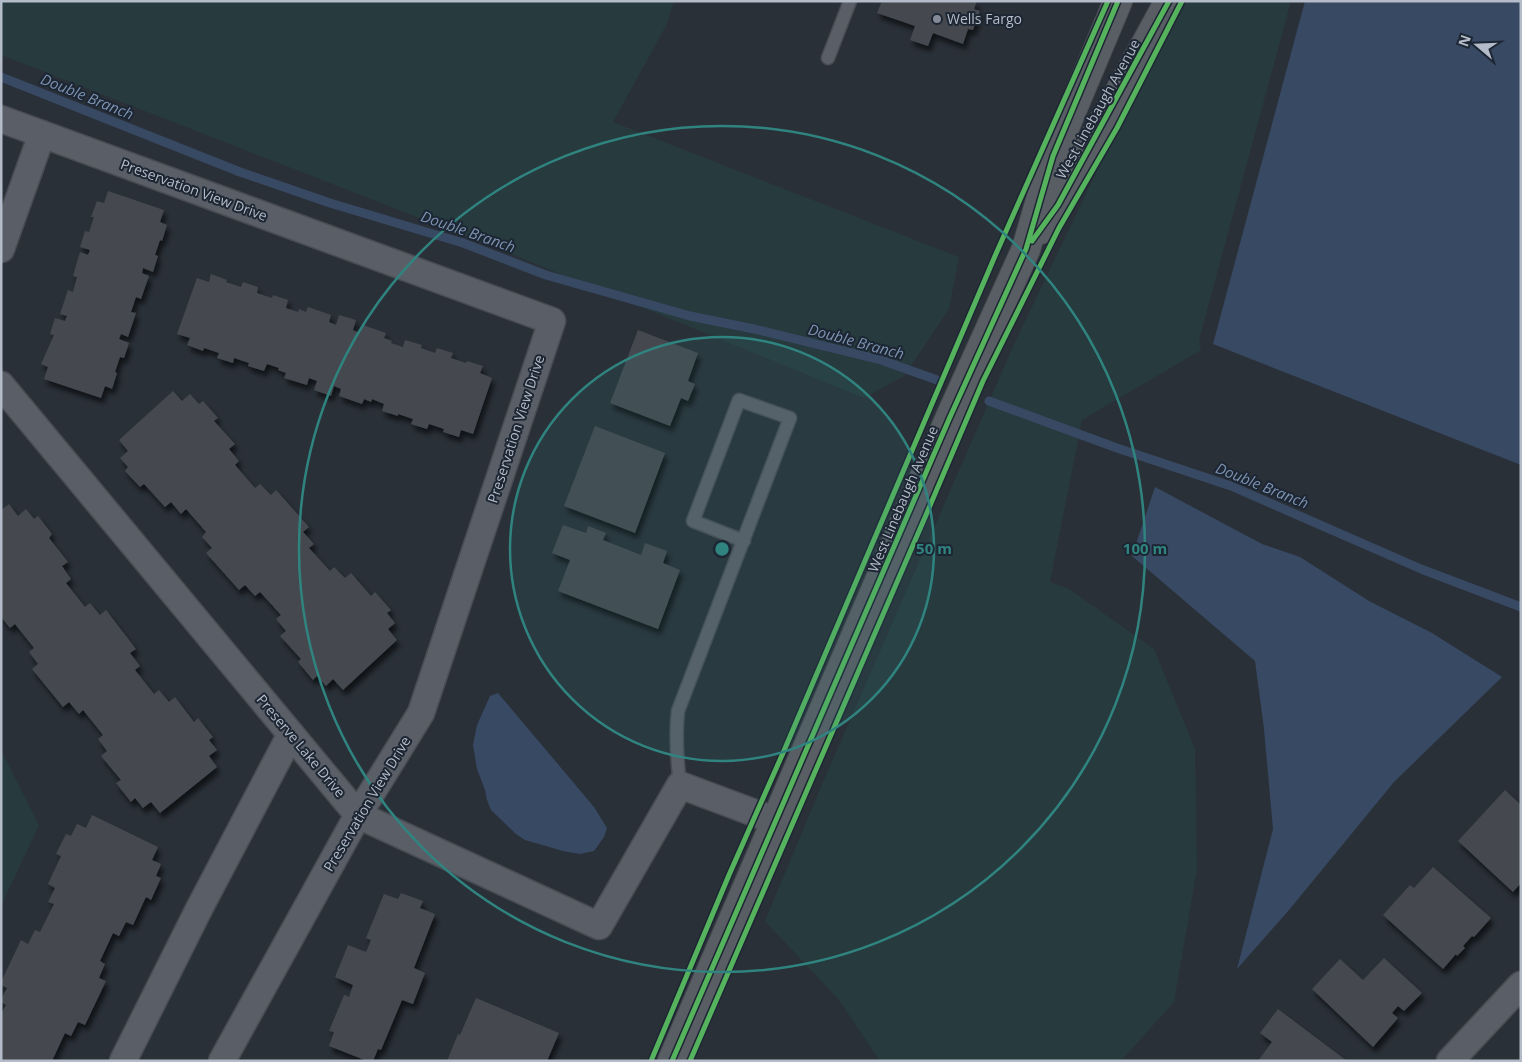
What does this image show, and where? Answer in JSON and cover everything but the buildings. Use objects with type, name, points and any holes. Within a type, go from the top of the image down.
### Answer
[{"type":"main road","name":"West Linebaugh Avenue","points":[[672,1061],[950,417],[1026,250],[1053,156],[1118,1]]},
{"type":"main road","name":"West Linebaugh Avenue","points":[[1026,250],[1058,205],[1169,1]]},
{"type":"street","name":"Preservation View Drive","points":[[1,119],[552,321],[421,713],[358,815],[222,1061]]},
{"type":"street","points":[[1,249],[42,134]]},
{"type":"street","name":"Preserve Lake Drive","points":[[1,385],[358,815],[599,926],[680,785]]},
{"type":"street","points":[[123,1061],[200,907],[291,734]]},
{"type":"street","points":[[680,785],[776,821]]},
{"type":"street","points":[[1450,1061],[1521,985]]},
{"type":"lane","points":[[828,58],[850,1]]},
{"type":"lane","points":[[680,785],[676,751],[678,711],[744,541],[790,418],[739,400],[693,521],[744,541]]},
{"type":"green space","points":[[1,1],[674,1],[667,24],[613,122],[959,257],[949,309],[904,376],[864,398],[494,247],[1,55]]},
{"type":"green space","points":[[1187,1],[1291,1],[1199,340],[1201,350],[1082,420],[1050,582],[1069,589],[1154,649],[1195,749],[1197,869],[1174,1002],[1121,1061],[880,1061],[839,1000],[765,921],[823,782],[1015,342],[1108,148]]},
{"type":"green space","points":[[1,750],[39,825],[1,906]]},
{"type":"water","points":[[1305,1],[1521,1],[1521,465],[1213,344]]},
{"type":"water","points":[[1155,487],[1262,544],[1300,557],[1369,601],[1432,633],[1502,677],[1394,782],[1289,910],[1237,969],[1273,829],[1264,729],[1255,661],[1132,556]]},
{"type":"water","points":[[498,693],[594,807],[607,828],[604,837],[594,851],[580,854],[525,840],[491,810],[477,769],[473,745],[477,725],[490,696]]},
{"type":"waterway","name":"Double Branch","points":[[1,77],[240,172],[330,203],[463,243],[546,275],[690,316],[754,329],[881,360],[937,380]]},
{"type":"waterway","name":"Double Branch","points":[[989,401],[1117,448],[1231,486],[1421,569],[1521,607]]},
{"type":"cycle path","points":[[651,1061],[995,256],[1108,1]]},
{"type":"cycle path","points":[[672,1061],[950,417],[1026,249],[1053,156],[1118,1]]},
{"type":"cycle path","points":[[1032,241],[1058,205],[1169,1]]},
{"type":"cycle path","points":[[690,1061],[983,381],[1059,228],[1117,128],[1182,1]]},
{"type":"place","name":"Wells Fargo","points":[[937,19]]}]
